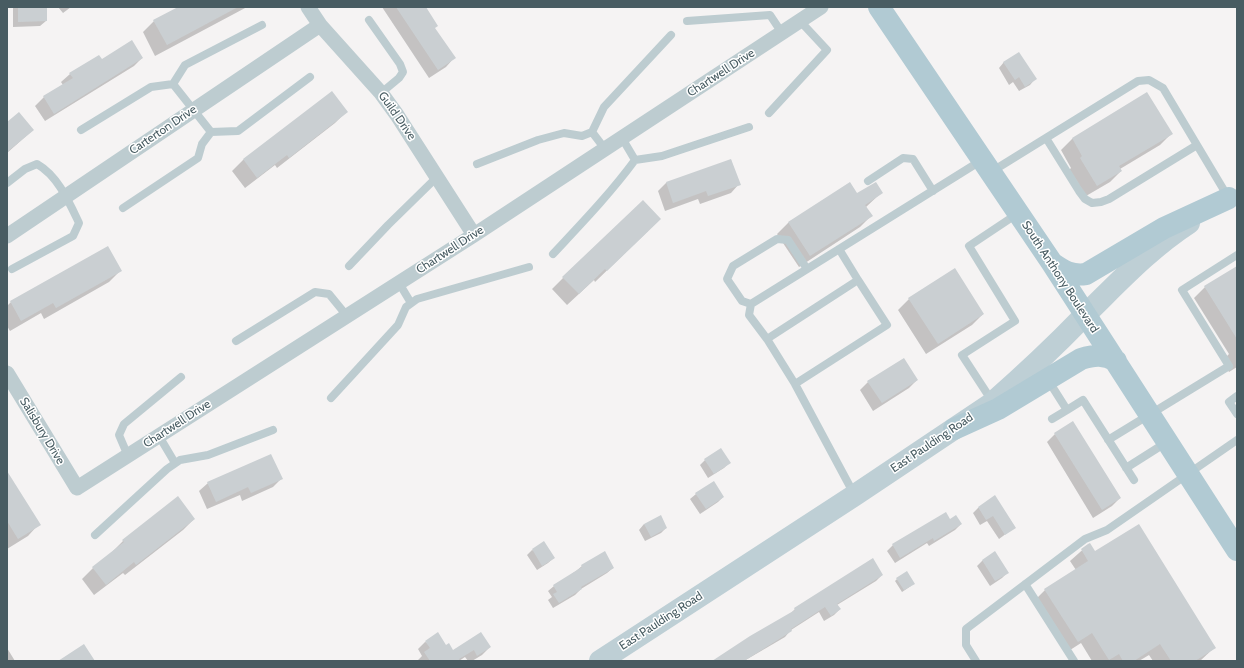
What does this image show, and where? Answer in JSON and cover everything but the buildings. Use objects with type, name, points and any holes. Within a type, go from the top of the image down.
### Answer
[{"type":"main road","name":"South Anthony Boulevard","points":[[879,7],[1052,263],[1237,550]]},
{"type":"main road","points":[[1052,263],[1070,274],[1086,274],[1158,232],[1233,195]]},
{"type":"main road","name":"East Paulding Road","points":[[600,661],[855,495],[993,402],[1049,351],[1145,256],[1178,230],[1233,195]]},
{"type":"main road","points":[[954,429],[998,409],[1074,362],[1088,357],[1102,355],[1116,361]]},
{"type":"street","name":"Guild Drive","points":[[308,7],[320,25],[381,93],[408,131],[436,178],[474,235]]},
{"type":"street","name":"Chartwell Drive","points":[[77,488],[474,235],[821,7]]},
{"type":"street","name":"Carterton Drive","points":[[7,236],[320,25]]},
{"type":"street","name":"Salisbury Drive","points":[[7,373],[77,488]]},
{"type":"lane","points":[[687,21],[770,14],[782,33]]},
{"type":"lane","points":[[369,20],[400,64],[403,72],[399,78],[381,93]]},
{"type":"lane","points":[[769,113],[827,50],[800,21]]},
{"type":"lane","points":[[81,130],[152,87],[173,84],[185,65],[262,25]]},
{"type":"lane","points":[[477,164],[545,138],[564,133],[582,136],[592,132],[604,107],[671,35]]},
{"type":"lane","points":[[211,132],[238,131],[310,77]]},
{"type":"lane","points":[[855,495],[795,384],[767,339],[749,315],[751,304],[933,191],[1046,138],[1138,81],[1149,80],[1163,88],[1197,145],[1233,195]]},
{"type":"lane","points":[[173,84],[211,132]]},
{"type":"lane","points":[[553,254],[594,211],[635,160],[662,156],[749,127]]},
{"type":"lane","points":[[123,208],[198,158],[202,144],[211,132]]},
{"type":"lane","points":[[592,132],[605,149]]},
{"type":"lane","points":[[622,138],[635,160]]},
{"type":"lane","points":[[1046,138],[1085,200],[1092,203],[1109,199],[1197,145]]},
{"type":"lane","points":[[868,180],[903,158],[913,159],[933,191]]},
{"type":"lane","points":[[7,184],[25,169],[37,164],[46,169],[66,196],[79,223],[73,236],[12,269]]},
{"type":"lane","points":[[349,266],[436,178]]},
{"type":"lane","points":[[993,402],[962,355],[1015,320],[968,246],[1018,213]]},
{"type":"lane","points":[[751,304],[742,301],[727,279],[733,266],[777,239],[788,240],[807,269]]},
{"type":"lane","points":[[795,384],[887,325],[839,249]]},
{"type":"lane","points":[[1108,440],[1150,414],[1233,367],[1182,290],[1237,255]]},
{"type":"lane","points":[[332,398],[398,325],[406,307],[417,299],[529,267]]},
{"type":"lane","points":[[767,339],[858,280]]},
{"type":"lane","points":[[399,283],[411,303]]},
{"type":"lane","points":[[236,341],[315,292],[329,294],[347,316]]},
{"type":"lane","points":[[128,456],[119,435],[124,424],[181,377]]},
{"type":"lane","points":[[1047,380],[1067,410]]},
{"type":"lane","points":[[1237,396],[1229,402],[1237,414]]},
{"type":"lane","points":[[1052,419],[1083,400],[1134,480]]},
{"type":"lane","points":[[95,535],[180,460],[208,454],[273,430]]},
{"type":"lane","points":[[159,436],[175,463]]},
{"type":"lane","points":[[976,661],[966,645],[966,629],[1084,539],[1107,530],[1237,440]]},
{"type":"lane","points":[[1126,468],[1168,442]]},
{"type":"lane","points":[[1025,584],[1074,661]]}]
